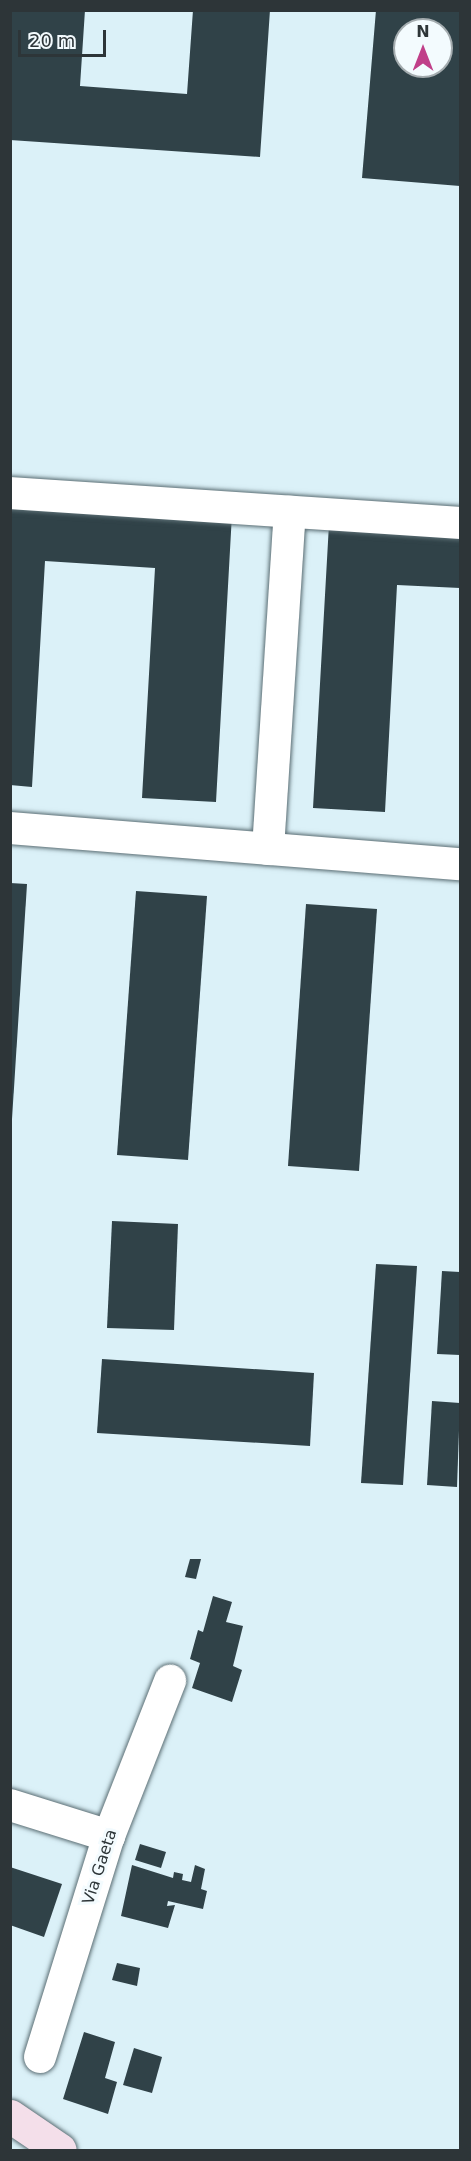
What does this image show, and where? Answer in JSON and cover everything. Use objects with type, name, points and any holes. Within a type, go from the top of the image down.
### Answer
[{"type":"main road","points":[[10,2116],[60,2151]]},
{"type":"street","points":[[10,493],[460,523]]},
{"type":"street","points":[[268,849],[290,512]]},
{"type":"street","points":[[10,828],[460,864]]},
{"type":"street","name":"Via Gaeta","points":[[40,2056],[109,1836],[170,1681]]},
{"type":"street","points":[[10,1805],[109,1836]]},
{"type":"building","points":[[10,10],[85,10],[80,86],[187,94],[193,10],[270,10],[260,157],[10,140]]},
{"type":"building","points":[[376,10],[460,10],[460,186],[362,178]]},
{"type":"building","points":[[10,502],[232,514],[216,802],[142,798],[155,568],[45,561],[32,787],[10,785]]},
{"type":"building","points":[[329,524],[460,532],[460,588],[397,585],[385,812],[313,808]]},
{"type":"building","points":[[10,883],[27,884],[12,1119],[10,1119]]},
{"type":"building","points":[[136,891],[207,896],[188,1160],[117,1155]]},
{"type":"building","points":[[306,904],[377,909],[359,1171],[288,1166]]},
{"type":"building","points":[[112,1221],[178,1224],[174,1330],[107,1328]]},
{"type":"building","points":[[376,1264],[417,1266],[403,1485],[361,1483]]},
{"type":"building","points":[[442,1271],[460,1272],[460,1355],[437,1354]]},
{"type":"building","points":[[102,1359],[314,1373],[310,1446],[97,1433]]},
{"type":"building","points":[[432,1401],[460,1403],[457,1487],[427,1485]]},
{"type":"building","points":[[190,1559],[201,1559],[196,1579],[185,1577]]},
{"type":"building","points":[[213,1596],[232,1602],[226,1622],[243,1626],[233,1666],[242,1670],[232,1702],[192,1688],[200,1663],[190,1659],[198,1630],[203,1632]]},
{"type":"building","points":[[140,1844],[166,1852],[161,1868],[135,1860]]},
{"type":"building","points":[[132,1865],[173,1878],[174,1872],[183,1874],[182,1880],[191,1882],[195,1865],[205,1869],[201,1889],[207,1891],[203,1909],[168,1901],[167,1906],[175,1905],[168,1928],[121,1916]]},
{"type":"building","points":[[10,1867],[62,1884],[44,1937],[10,1925]]},
{"type":"building","points":[[117,1963],[140,1968],[137,1986],[112,1980]]},
{"type":"building","points":[[84,2032],[115,2042],[105,2078],[117,2082],[108,2114],[63,2099]]},
{"type":"building","points":[[134,2048],[162,2057],[152,2093],[123,2085]]}]
